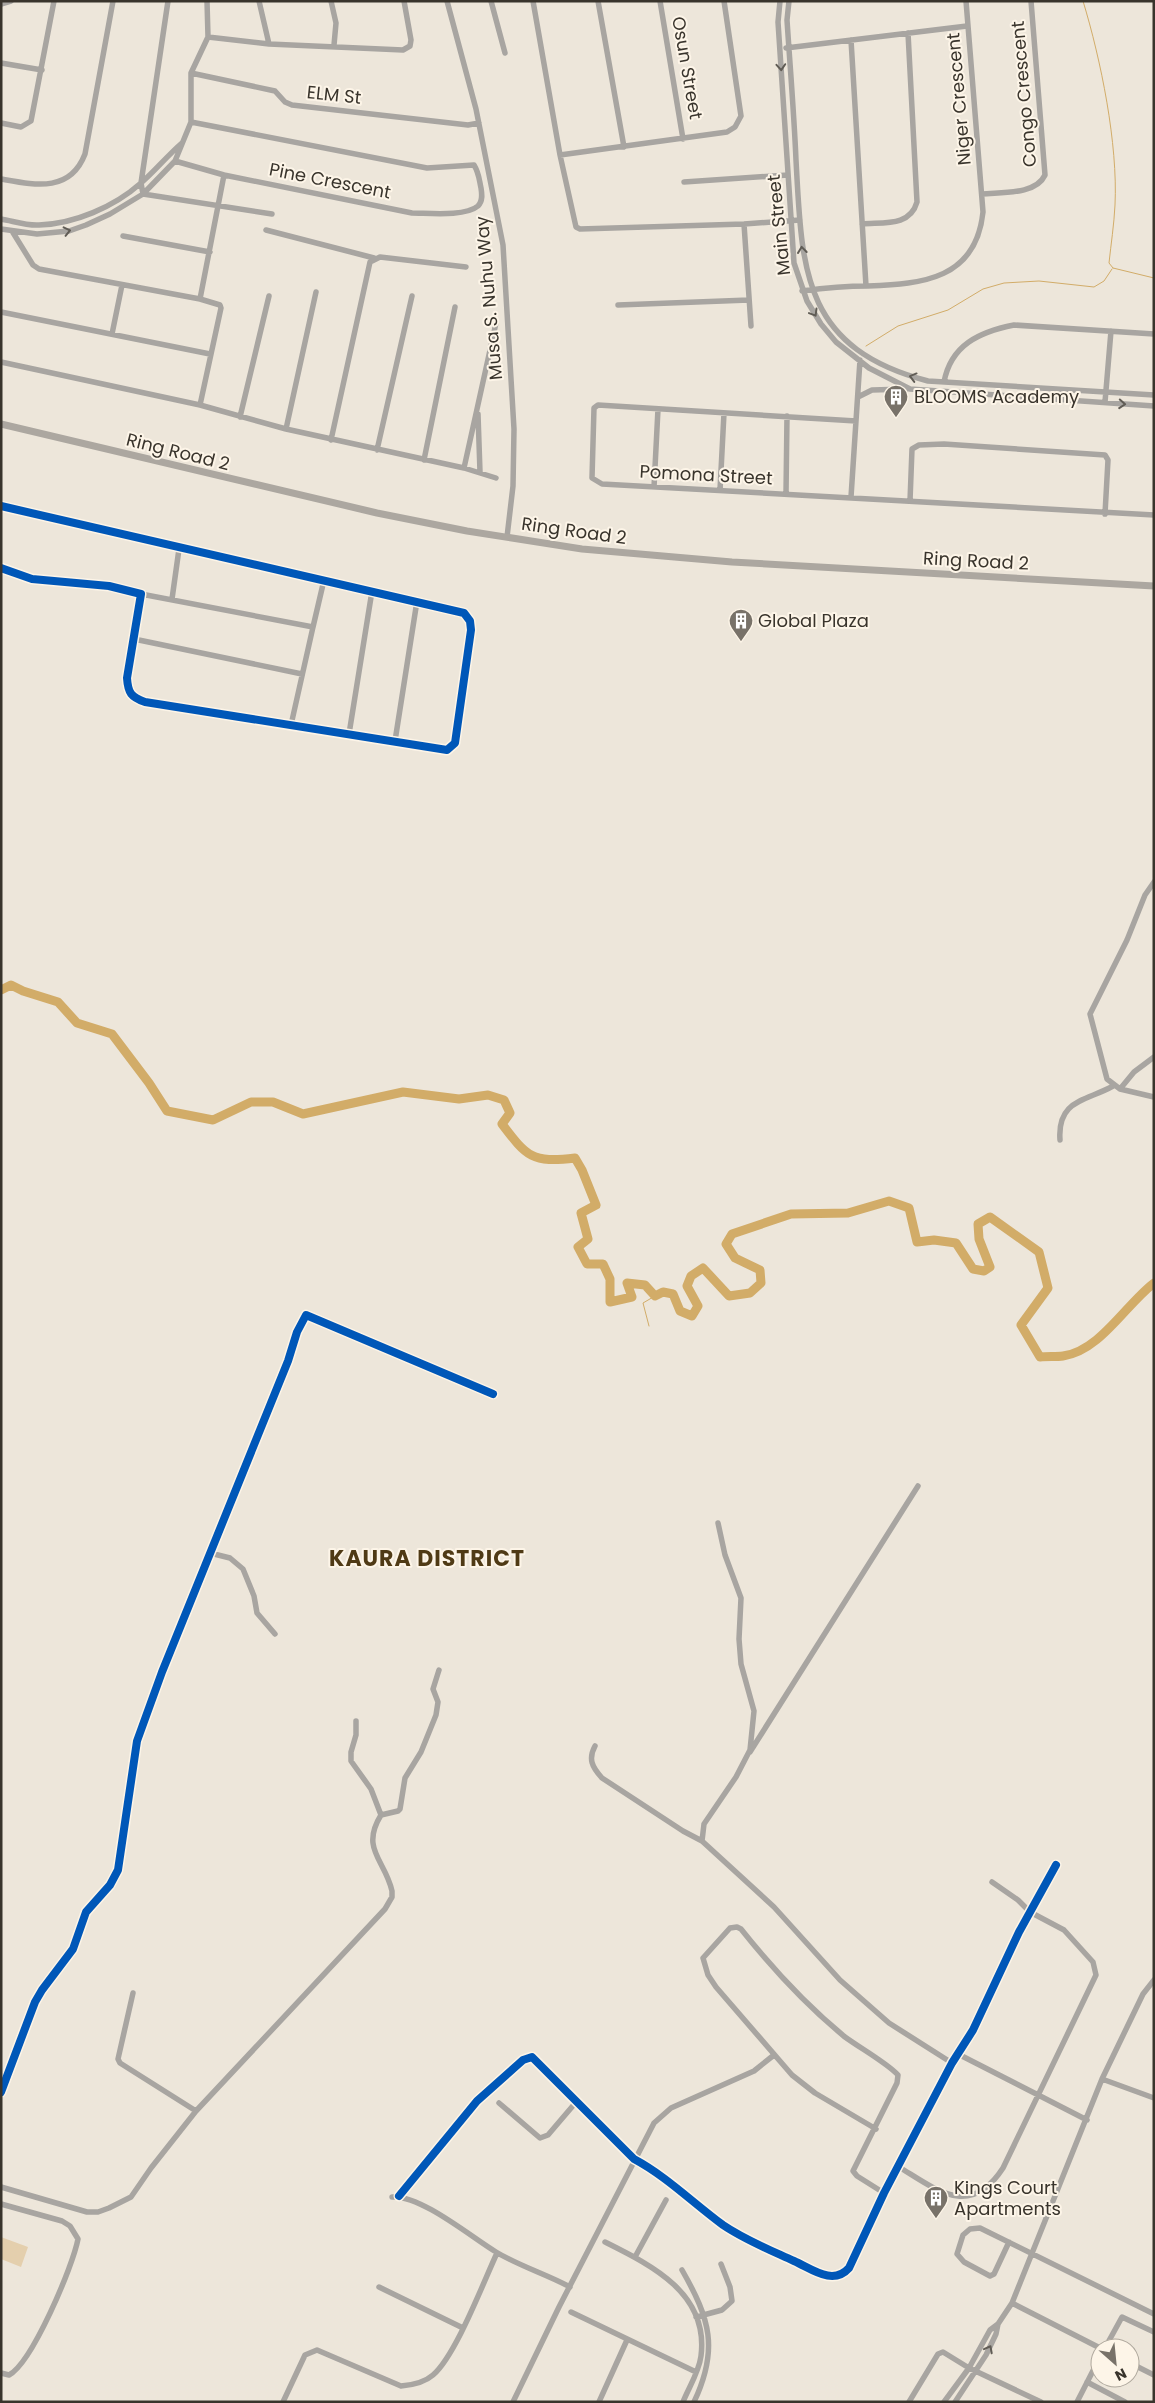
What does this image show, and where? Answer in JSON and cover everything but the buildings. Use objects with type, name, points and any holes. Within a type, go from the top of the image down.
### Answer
[{"type":"main road","name":"Ring Road 2","points":[[1,424],[377,514],[507,537],[640,556],[1154,586]]},
{"type":"street","points":[[1,4],[11,1]]},
{"type":"street","points":[[1,123],[21,127],[31,121],[54,1]]},
{"type":"street","points":[[1,179],[35,185],[47,184],[71,176],[81,166],[85,154],[112,1]]},
{"type":"street","points":[[143,194],[141,183],[168,1]]},
{"type":"street","points":[[1,229],[36,234],[69,231],[86,225],[110,214],[143,194],[175,160],[191,122],[191,73],[208,37],[207,1]]},
{"type":"street","points":[[259,1],[269,44]]},
{"type":"street","points":[[331,1],[336,23],[334,45]]},
{"type":"street","points":[[208,37],[269,44],[334,45],[403,50],[408,49],[411,40],[404,1]]},
{"type":"street","name":"Musa S. Nuhu Way","points":[[447,1],[479,123],[503,245],[510,330],[514,459],[507,537]]},
{"type":"street","points":[[491,1],[505,53]]},
{"type":"street","points":[[533,1],[573,223],[580,229],[744,224],[800,220]]},
{"type":"street","points":[[598,1],[624,147]]},
{"type":"street","name":"Osun Street","points":[[660,1],[684,139]]},
{"type":"street","points":[[560,155],[684,139],[727,132],[735,127],[741,116],[724,1]]},
{"type":"street","name":"Main Street","points":[[780,1],[780,48],[794,263],[802,291],[815,316],[828,334],[859,362],[910,388],[1154,406]]},
{"type":"street","name":"Main Street","points":[[790,1],[787,20],[803,257],[812,290],[833,325],[862,354],[908,376],[944,382],[1154,395]]},
{"type":"street","name":"Niger Crescent","points":[[802,291],[916,283],[938,277],[954,267],[969,252],[979,233],[983,212],[966,1]]},
{"type":"street","name":"Congo Crescent","points":[[982,194],[1034,187],[1043,180],[1045,175],[1031,1]]},
{"type":"street","points":[[780,48],[967,26]]},
{"type":"street","points":[[862,224],[902,221],[910,216],[917,202],[908,33]]},
{"type":"street","points":[[851,40],[866,286]]},
{"type":"street","points":[[1,63],[42,70]]},
{"type":"street","name":"ELM St","points":[[191,73],[274,91],[285,102],[292,105],[468,125],[479,123]]},
{"type":"street","name":"Pine Crescent","points":[[175,160],[224,175],[412,213],[443,214],[473,209],[479,205],[482,198],[478,172],[474,166],[427,168],[191,122]]},
{"type":"street","points":[[1,219],[37,226],[66,222],[82,217],[126,194],[141,183],[184,141]]},
{"type":"street","points":[[684,182],[788,174]]},
{"type":"street","points":[[200,299],[224,175]]},
{"type":"street","points":[[143,194],[272,214]]},
{"type":"street","points":[[744,224],[751,326]]},
{"type":"street","points":[[36,234],[37,226]]},
{"type":"street","points":[[266,230],[374,258],[466,266]]},
{"type":"street","points":[[12,231],[31,262],[39,269],[200,299],[220,305],[221,308],[200,405]]},
{"type":"street","points":[[123,236],[210,252]]},
{"type":"street","points":[[331,440],[367,270],[374,258]]},
{"type":"street","points":[[112,334],[122,284]]},
{"type":"street","points":[[286,429],[316,292]]},
{"type":"street","points":[[240,417],[269,296]]},
{"type":"street","points":[[377,450],[412,296]]},
{"type":"street","points":[[618,305],[749,300]]},
{"type":"street","points":[[424,460],[455,307]]},
{"type":"street","points":[[1,312],[210,354]]},
{"type":"street","points":[[464,468],[496,323]]},
{"type":"street","points":[[944,382],[951,360],[960,348],[974,339],[1014,324],[1154,334]]},
{"type":"street","points":[[1105,402],[1111,331]]},
{"type":"street","points":[[851,497],[860,380],[859,362],[862,354]]},
{"type":"street","points":[[860,380],[873,360]]},
{"type":"street","points":[[1,362],[200,405],[286,429],[464,468],[496,478]]},
{"type":"street","points":[[858,397],[872,390],[910,388]]},
{"type":"street","points":[[478,404],[480,472]]},
{"type":"street","name":"Pomona Street","points":[[856,421],[602,405],[594,408],[593,480],[602,484],[851,497],[1106,514],[1154,515]]},
{"type":"street","points":[[654,487],[658,409]]},
{"type":"street","points":[[720,490],[724,413]]},
{"type":"street","points":[[786,494],[788,416]]},
{"type":"street","points":[[910,501],[912,449],[916,445],[944,444],[1022,448],[1105,455],[1108,460],[1106,514]]},
{"type":"street","points":[[1,506],[179,549],[459,610],[466,614],[470,620],[471,630],[455,743],[447,750],[145,702],[134,698],[128,689],[127,678],[141,594]]},
{"type":"street","points":[[172,598],[179,549]]},
{"type":"street","points":[[1,568],[32,579],[109,586],[141,594],[172,598],[313,627]]},
{"type":"street","points":[[291,725],[324,580]]},
{"type":"street","points":[[349,734],[372,591]]},
{"type":"street","points":[[395,741],[417,601]]},
{"type":"street","points":[[134,639],[302,674]]},
{"type":"street","points":[[1154,882],[1145,895],[1127,940],[1090,1014],[1104,1072],[1113,1086],[1154,1097]]},
{"type":"street","points":[[1120,1089],[1134,1072],[1154,1057]]},
{"type":"street","points":[[1060,1140],[1060,1125],[1068,1109],[1081,1098],[1113,1086]]},
{"type":"street","points":[[1,2092],[10,2065],[18,2052],[24,2026],[35,2002],[73,1949],[86,1912],[110,1885],[118,1870],[138,1741],[162,1672],[288,1361],[297,1332],[306,1315],[493,1394]]},
{"type":"street","points":[[702,1841],[704,1824],[918,1486]]},
{"type":"street","points":[[718,1523],[724,1555],[741,1598],[741,1659],[754,1711],[750,1750],[746,1758]]},
{"type":"street","points":[[210,1553],[230,1558],[243,1569],[254,1596],[257,1613],[276,1634]]},
{"type":"street","points":[[1,2186],[87,2212],[109,2208],[131,2198],[151,2168],[196,2111],[389,1904],[392,1897],[391,1885],[372,1842],[374,1826],[381,1815],[400,1809],[404,1778],[421,1752],[436,1715],[438,1702],[433,1689],[439,1670]]},
{"type":"street","points":[[356,1721],[356,1735],[351,1752],[351,1760],[371,1789],[381,1815]]},
{"type":"street","points":[[595,1746],[591,1754],[592,1764],[602,1778],[683,1831],[702,1841],[774,1907],[840,1980],[889,2023],[952,2063]]},
{"type":"street","points":[[570,2287],[497,2253],[447,2220],[410,2200],[395,2196],[477,2101],[528,2057],[536,2059],[634,2159],[652,2168],[725,2226],[762,2246],[833,2277],[845,2272],[849,2268],[884,2193],[952,2063],[973,2030],[1030,1912],[1056,1865]]},
{"type":"street","points":[[899,2167],[946,2195],[960,2197],[979,2191],[992,2182],[1003,2168],[1096,1971],[1087,1954],[1064,1930],[1030,1912],[1018,1900],[992,1882]]},
{"type":"street","points":[[876,2129],[804,2086],[774,2055],[716,1987],[704,1966],[703,1958],[733,1927],[737,1926],[741,1929],[786,1983],[821,2016],[846,2038],[898,2075],[897,2083],[876,2129],[853,2171],[857,2176],[884,2193]]},
{"type":"street","points":[[944,2402],[969,2368],[990,2330],[998,2324],[1012,2303],[1102,2080],[1143,1994],[1154,1980]]},
{"type":"street","points":[[133,1993],[118,2060],[196,2111]]},
{"type":"street","points":[[958,2054],[1087,2120]]},
{"type":"street","points":[[513,2402],[649,2131],[670,2108],[754,2071],[774,2055]]},
{"type":"street","points":[[1102,2080],[1154,2098]]},
{"type":"street","points":[[499,2103],[540,2138],[543,2138],[548,2135],[577,2101]]},
{"type":"street","points":[[635,2257],[666,2200]]},
{"type":"street","points":[[1,2204],[62,2221],[70,2226],[78,2239],[72,2266],[28,2354],[15,2372],[9,2375],[1,2373]]},
{"type":"street","points":[[1009,2242],[994,2274],[990,2276],[964,2262],[958,2254],[960,2239],[970,2229],[980,2228],[1009,2242],[1154,2314]]},
{"type":"street","points":[[605,2242],[661,2272],[686,2296],[696,2317],[701,2350],[696,2372],[683,2402]]},
{"type":"street","points":[[283,2402],[305,2355],[311,2351],[317,2350],[401,2386],[414,2385],[433,2375],[441,2366],[463,2328],[497,2253]]},
{"type":"street","points":[[696,2317],[722,2310],[732,2301],[730,2287],[721,2264]]},
{"type":"street","points":[[682,2270],[705,2315],[709,2362],[694,2402]]},
{"type":"street","points":[[379,2287],[463,2328]]},
{"type":"street","points":[[1012,2303],[1090,2343]]},
{"type":"street","points":[[571,2312],[696,2372]]},
{"type":"street","points":[[1110,2338],[1122,2317],[1126,2317],[1154,2332]]},
{"type":"street","points":[[955,2402],[994,2340],[998,2324]]},
{"type":"street","points":[[599,2402],[627,2340]]},
{"type":"street","points":[[909,2402],[939,2353],[946,2352],[969,2368],[1041,2402]]},
{"type":"street","points":[[1140,2368],[1154,2375]]},
{"type":"street","points":[[1077,2402],[1090,2376]]},
{"type":"street","points":[[1087,2382],[1125,2402]]},
{"type":"shaded area","points":[[1,2237],[28,2247],[21,2267],[1,2259]]},
{"type":"waterway","points":[[1083,1],[1102,75],[1111,129],[1114,156],[1115,205],[1109,263],[1113,268]]},
{"type":"waterway","points":[[1113,268],[1154,278]]},
{"type":"waterway","points":[[866,346],[898,326],[948,310],[983,289],[1004,283],[1039,281],[1094,287],[1104,281],[1112,269]]},
{"type":"waterway","points":[[1,990],[11,985],[23,991],[58,1002],[77,1023],[112,1034],[149,1083],[167,1111],[213,1120],[251,1102],[273,1102],[303,1114],[403,1092],[459,1099],[488,1095],[504,1100],[510,1113],[502,1124],[525,1151],[540,1158],[575,1158],[582,1170],[596,1205],[581,1213],[588,1239],[578,1247],[587,1264],[603,1264],[610,1279],[610,1302],[632,1297],[627,1283],[645,1285],[655,1296],[663,1292],[673,1294],[680,1311],[692,1316],[698,1306],[687,1286],[691,1276],[703,1268],[729,1296],[750,1293],[761,1283],[760,1270],[735,1258],[726,1244],[732,1234],[791,1214],[848,1213],[889,1201],[909,1208],[917,1242],[934,1240],[956,1243],[973,1269],[984,1271],[990,1267],[979,1239],[978,1224],[990,1217],[1039,1252],[1048,1288],[1021,1325],[1040,1357],[1063,1356],[1089,1345],[1112,1326],[1154,1283]]},
{"type":"waterway","points":[[649,1326],[643,1303],[655,1296]]},
{"type":"cycle path","points":[[1,506],[464,613],[470,621],[471,630],[455,743],[447,750],[145,702],[131,694],[127,678],[141,594],[109,586],[32,579],[1,568]]},
{"type":"cycle path","points":[[1,2092],[35,2002],[73,1949],[86,1912],[110,1885],[118,1870],[137,1741],[162,1672],[288,1361],[297,1332],[306,1315],[493,1394]]},
{"type":"cycle path","points":[[399,2196],[477,2101],[523,2060],[532,2057],[634,2159],[668,2182],[723,2225],[749,2240],[822,2274],[836,2276],[843,2273],[849,2268],[884,2193],[952,2063],[973,2030],[1019,1932],[1056,1865]]},
{"type":"place","name":"BLOOMS Academy","points":[[896,418]]},
{"type":"place","name":"Global Plaza","points":[[741,642]]},
{"type":"place","name":"Kings Court Apartments","points":[[936,2219]]},
{"type":"district","name":"KAURA DISTRICT","points":[[427,1558]]}]
